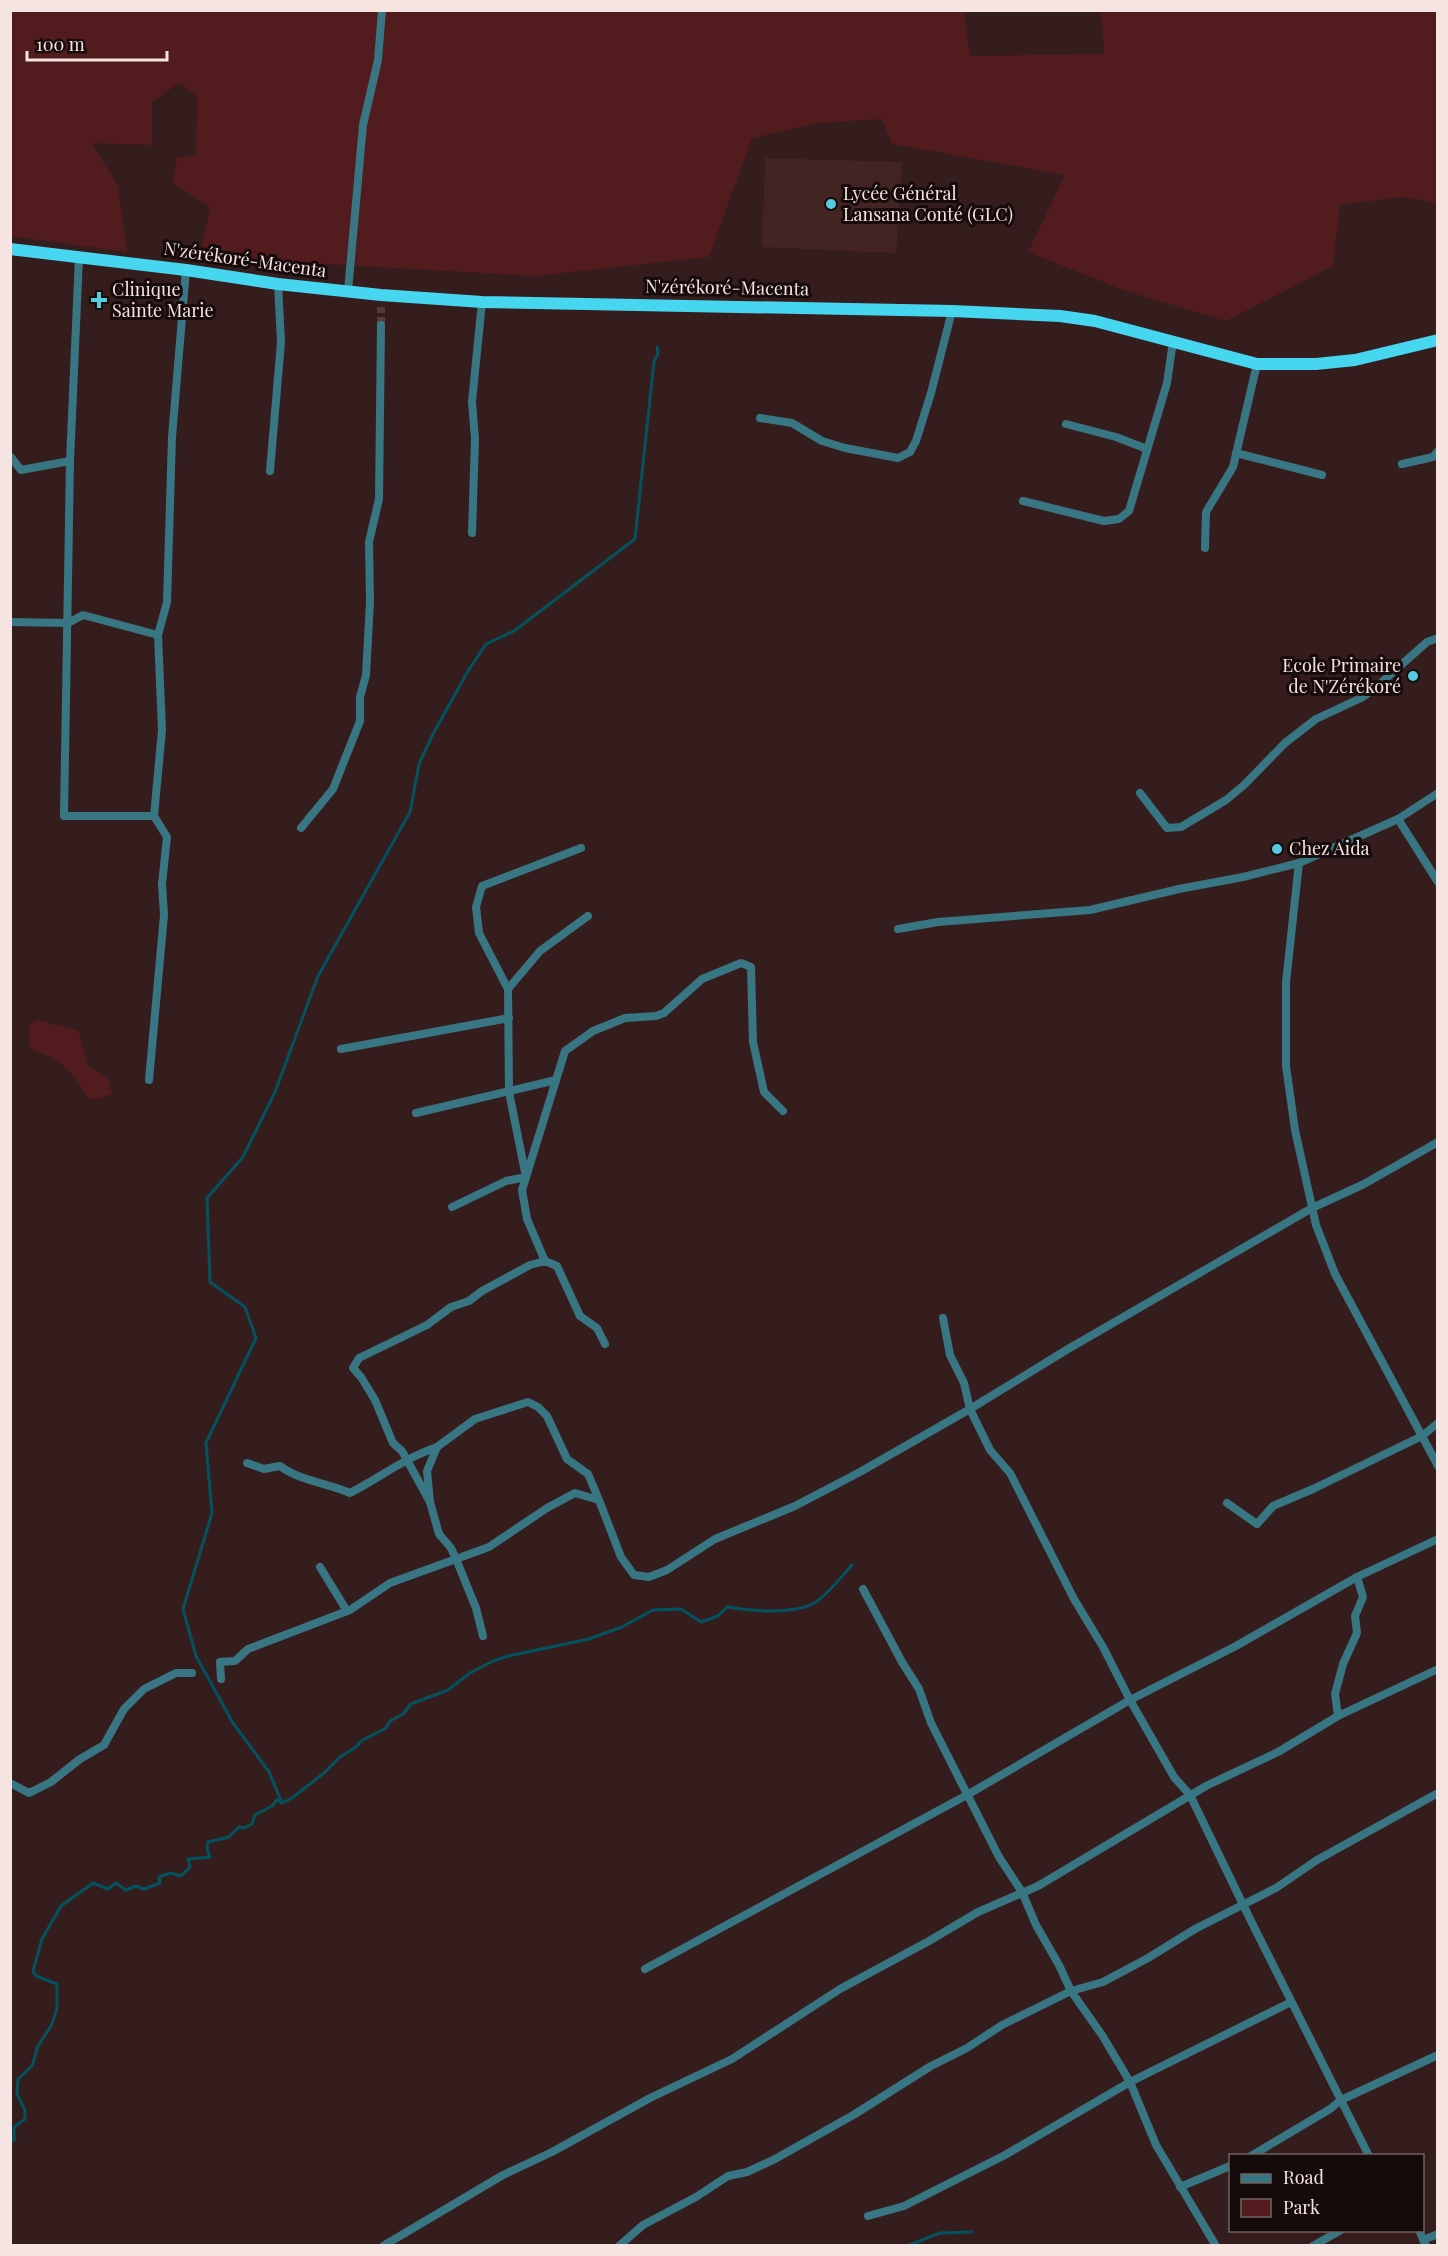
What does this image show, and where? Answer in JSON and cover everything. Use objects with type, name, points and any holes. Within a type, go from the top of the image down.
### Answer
[{"type":"highway","name":"N'zérékoré-Macenta","points":[[10,249],[348,291],[381,301],[952,311],[1060,316],[1095,321],[1173,340],[1257,364],[1316,364],[1355,360],[1437,340]]},
{"type":"street","points":[[348,291],[363,125],[378,60],[382,10]]},
{"type":"street","points":[[79,257],[70,461],[64,816],[154,816]]},
{"type":"street","points":[[149,1080],[164,915],[162,884],[167,837],[154,816],[162,729],[158,635],[167,602],[172,437],[186,270]]},
{"type":"street","points":[[270,471],[280,342],[278,284]]},
{"type":"street","points":[[472,533],[475,439],[472,402],[482,302]]},
{"type":"street","points":[[759,418],[792,423],[822,441],[855,450],[898,458],[910,452],[931,393],[952,311]]},
{"type":"street","points":[[301,828],[333,789],[360,721],[360,697],[366,675],[370,602],[369,542],[379,499],[381,325]]},
{"type":"street","points":[[1023,501],[1104,521],[1119,519],[1129,511],[1167,383],[1173,340]]},
{"type":"street","points":[[1205,548],[1206,512],[1233,466],[1257,364]]},
{"type":"street","points":[[1066,424],[1116,437],[1147,449]]},
{"type":"street","points":[[1402,464],[1433,457],[1437,451]]},
{"type":"street","points":[[1236,453],[1322,475]]},
{"type":"street","points":[[10,456],[21,470],[70,461]]},
{"type":"street","points":[[10,622],[68,623],[83,615],[158,635]]},
{"type":"street","points":[[1140,793],[1167,828],[1181,827],[1226,800],[1244,786],[1285,743],[1316,719],[1373,690],[1427,642],[1437,638]]},
{"type":"street","points":[[898,929],[938,922],[1090,910],[1243,877],[1299,862],[1398,819],[1437,793]]},
{"type":"street","points":[[1398,819],[1437,882]]},
{"type":"street","points":[[526,1177],[509,1092],[508,989],[479,933],[476,907],[482,886],[581,848]]},
{"type":"street","points":[[1299,862],[1286,982],[1286,1055],[1295,1130],[1312,1208],[1316,1225],[1335,1274],[1437,1466]]},
{"type":"street","points":[[508,989],[540,951],[588,916]]},
{"type":"street","points":[[545,1261],[527,1219],[522,1190],[565,1051],[593,1031],[625,1018],[663,1013],[702,979],[741,963],[751,967],[753,1042],[764,1092],[783,1111]]},
{"type":"street","points":[[341,1049],[509,1018]]},
{"type":"street","points":[[416,1113],[556,1080]]},
{"type":"street","points":[[248,1462],[264,1469],[280,1466],[291,1474],[328,1484],[350,1493],[378,1479],[407,1459],[437,1447],[475,1419],[528,1402],[538,1407],[547,1416],[567,1459],[588,1474],[621,1557],[634,1575],[649,1578],[667,1570],[715,1539],[795,1506],[970,1409],[1068,1349],[1312,1208],[1364,1184],[1437,1142]]},
{"type":"street","points":[[452,1207],[506,1181],[526,1177]]},
{"type":"street","points":[[430,1502],[407,1459],[393,1443],[375,1400],[353,1368],[359,1358],[427,1325],[451,1307],[469,1301],[482,1291],[530,1265],[545,1261],[557,1266],[580,1316],[597,1328],[605,1344]]},
{"type":"street","points":[[943,1318],[950,1355],[964,1383],[970,1409],[990,1450],[1015,1481],[1074,1599],[1103,1647],[1130,1700],[1174,1777],[1190,1795],[1243,1906],[1368,2154]]},
{"type":"street","points":[[1227,1503],[1257,1524],[1273,1506],[1422,1436],[1437,1423]]},
{"type":"street","points":[[437,1447],[427,1471],[430,1502],[438,1534],[451,1548],[456,1559],[476,1608],[483,1636]]},
{"type":"street","points":[[221,1679],[220,1662],[235,1661],[248,1649],[347,1611],[390,1582],[489,1547],[547,1508],[575,1493],[599,1500]]},
{"type":"street","points":[[645,1969],[967,1795],[1130,1700],[1236,1646],[1358,1577],[1437,1539]]},
{"type":"street","points":[[320,1567],[347,1611]]},
{"type":"street","points":[[1338,1716],[1335,1694],[1342,1664],[1357,1633],[1355,1616],[1363,1597],[1358,1577]]},
{"type":"street","points":[[863,1589],[919,1689],[931,1723],[999,1857],[1022,1892],[1036,1925],[1071,1991],[1102,2035],[1130,2082],[1156,2145],[1215,2246]]},
{"type":"street","points":[[383,2246],[503,2175],[552,2152],[650,2098],[732,2059],[840,1989],[978,1912],[1038,1886],[1190,1795],[1295,1743],[1338,1716],[1437,1669]]},
{"type":"street","points":[[10,1783],[30,1793],[51,1782],[104,1744],[124,1709],[144,1689],[176,1673],[192,1673]]},
{"type":"street","points":[[619,2246],[643,2225],[696,2197],[728,2176],[747,2172],[775,2159],[855,2114],[931,2066],[967,2048],[1002,2025],[1071,1991],[1103,1982],[1149,1958],[1196,1929],[1276,1888],[1317,1860],[1437,1793]]},
{"type":"street","points":[[868,2216],[904,2206],[1005,2155],[1130,2082],[1291,2002]]},
{"type":"street","points":[[1254,2154],[1330,2109],[1341,2100],[1437,2055]]},
{"type":"street","points":[[1180,2187],[1229,2166]]},
{"type":"street","points":[[1313,2246],[1338,2232]]},
{"type":"street","points":[[1424,2243],[1437,2234]]},
{"type":"shaded area","name":"Lycée Général Lansana Conté (GLC)","points":[[765,158],[902,162],[896,253],[762,247]]},
{"type":"green space","points":[[964,10],[970,56],[1104,54],[1101,11],[1437,11],[1437,203],[1402,197],[1340,205],[1333,266],[1226,321],[1126,291],[1028,252],[1065,175],[892,144],[882,119],[819,123],[752,138],[709,257],[535,276],[200,257],[210,207],[173,183],[177,157],[195,156],[198,97],[179,83],[152,102],[152,145],[91,143],[118,185],[127,252],[11,236],[11,11]]},
{"type":"green space","points":[[37,1020],[78,1030],[88,1066],[108,1079],[113,1094],[90,1100],[66,1067],[30,1049],[29,1026]]},
{"type":"waterway","points":[[282,1803],[269,1772],[233,1723],[196,1656],[183,1609],[212,1513],[206,1443],[256,1338],[245,1307],[210,1282],[207,1198],[243,1157],[275,1092],[318,976],[410,812],[419,764],[468,671],[486,644],[514,631],[635,539],[657,347]]},
{"type":"waterway","points":[[10,2141],[14,2140],[14,2127],[25,2119],[25,2110],[17,2094],[18,2079],[32,2066],[38,2046],[51,2026],[57,2009],[57,1984],[36,1976],[33,1971],[42,1939],[61,1906],[93,1883],[108,1889],[116,1883],[126,1890],[136,1886],[144,1889],[160,1883],[159,1877],[170,1873],[181,1876],[190,1867],[188,1859],[210,1857],[207,1849],[208,1842],[229,1837],[239,1827],[244,1828],[252,1824],[255,1815],[272,1806],[277,1800],[282,1803],[292,1798],[361,1741],[386,1728],[390,1721],[403,1714],[411,1704],[448,1690],[470,1673],[493,1661],[589,1639],[622,1627],[653,1610],[681,1609],[701,1622],[718,1616],[727,1607],[773,1611],[797,1609],[816,1602],[852,1565]]},
{"type":"waterway","points":[[907,2246],[940,2233],[972,2232]]},
{"type":"tunnel","points":[[381,307],[381,325]]},
{"type":"place","name":"Lycée Général Lansana Conté (GLC)","points":[[831,204]]},
{"type":"place","name":"Clinique Sainte Marie","points":[[99,300]]},
{"type":"place","name":"Ecole Primaire de N'Zérékoré","points":[[1413,676]]},
{"type":"place","name":"Chez Aida","points":[[1277,849]]}]
